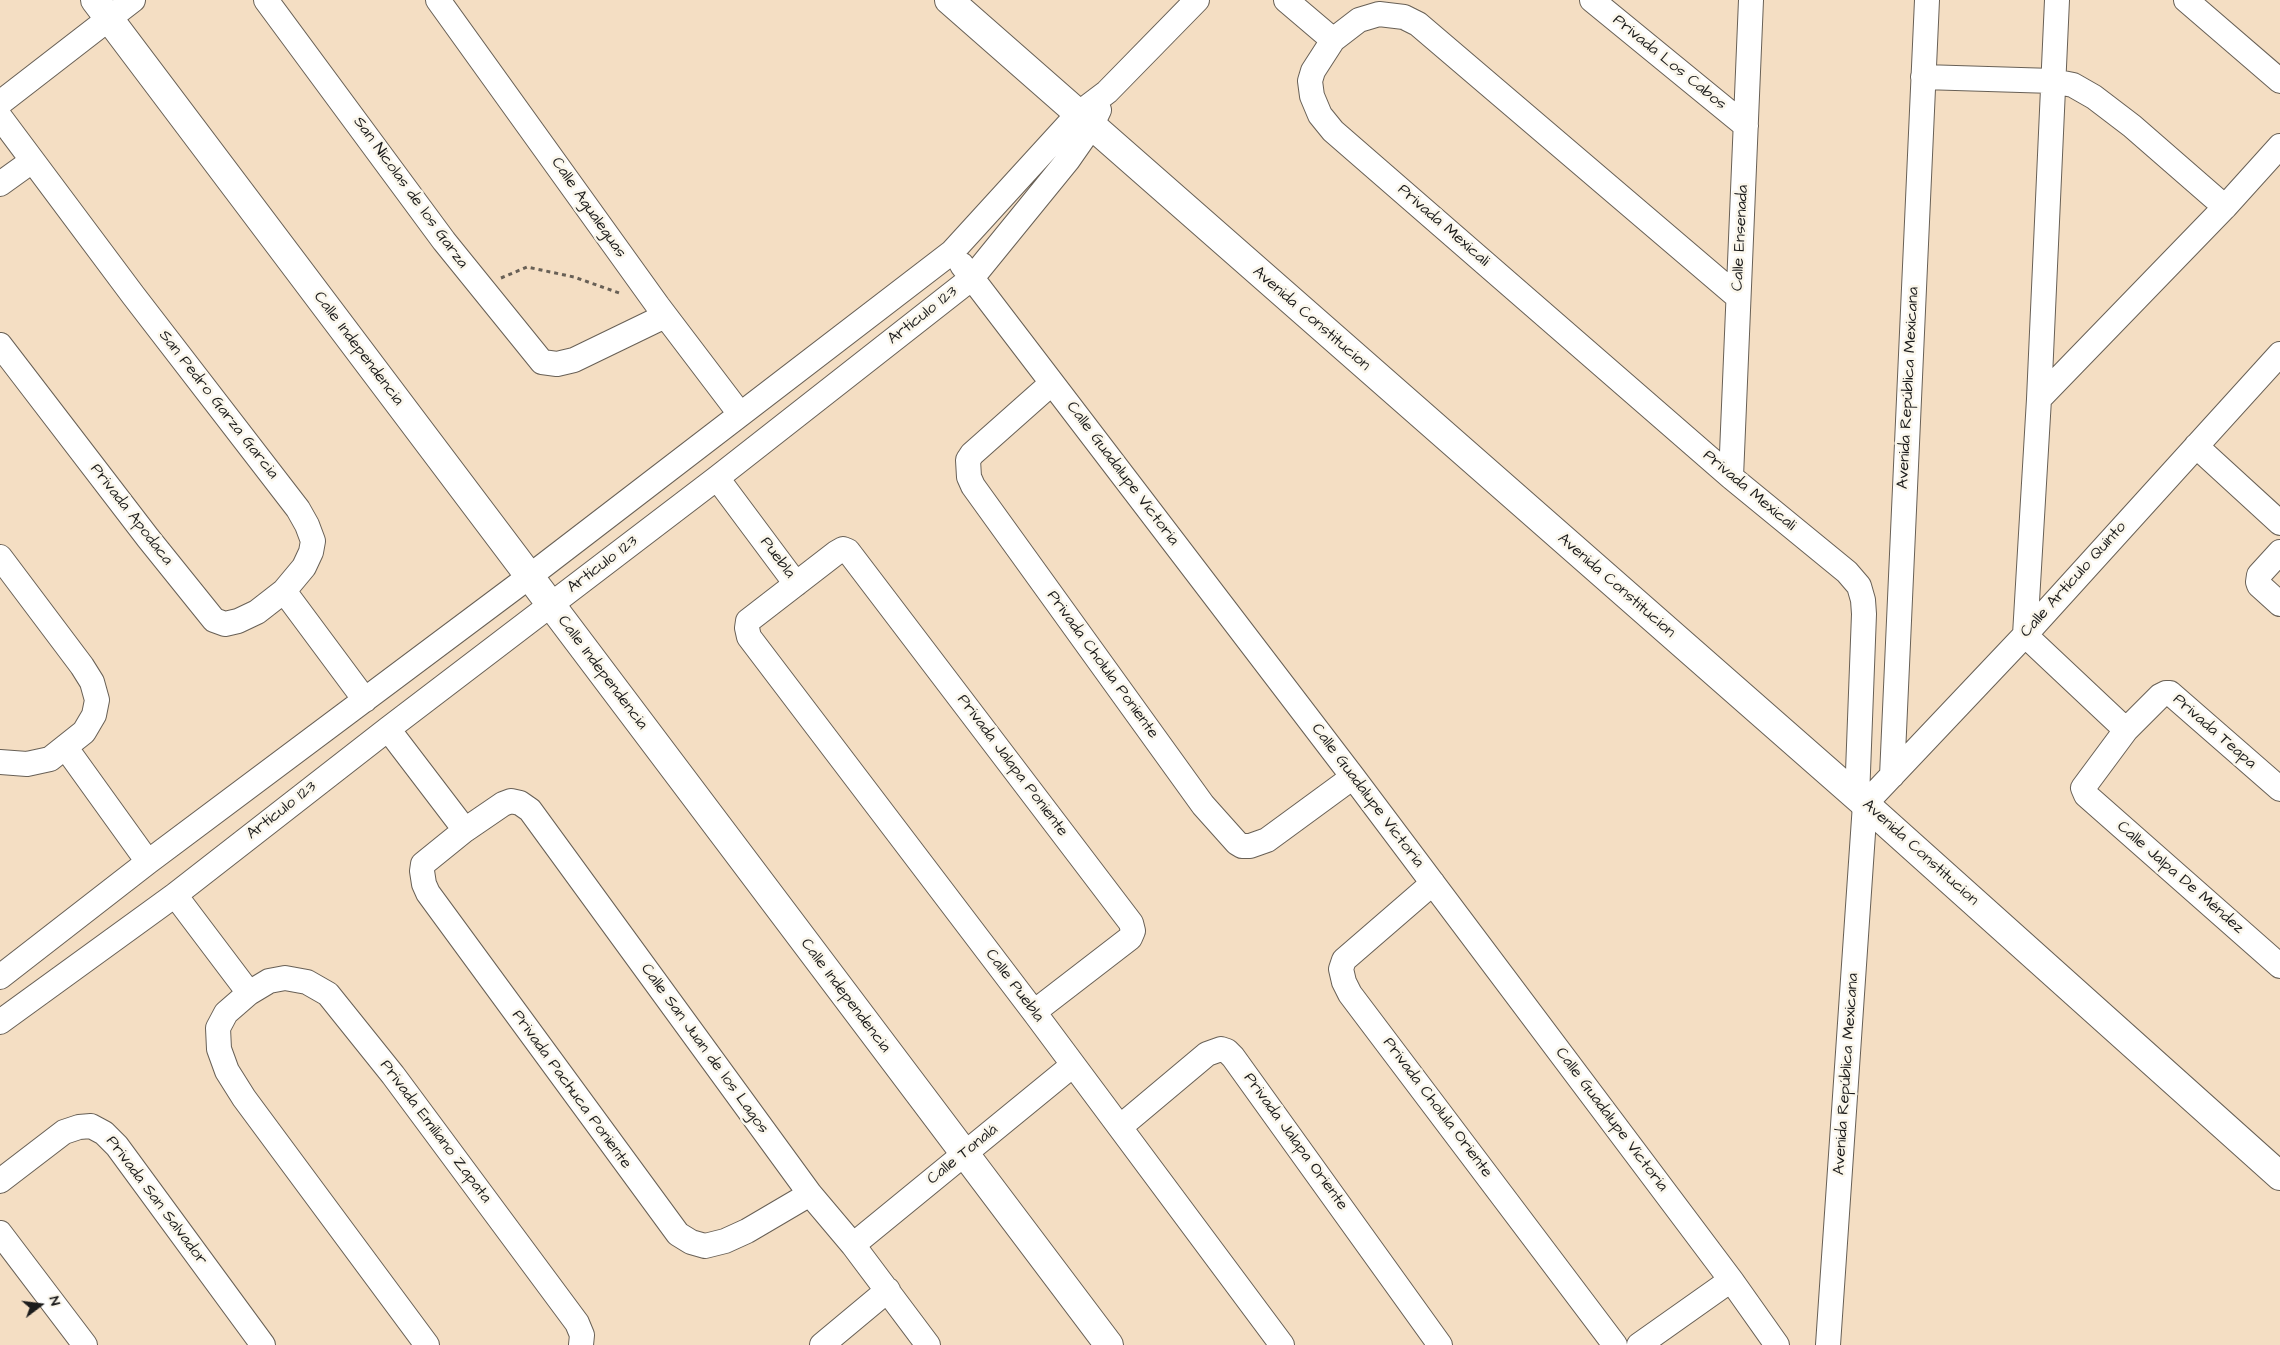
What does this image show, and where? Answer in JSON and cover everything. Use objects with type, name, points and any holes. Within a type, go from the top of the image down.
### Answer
[{"type":"street","points":[[0,103],[102,9],[133,0]]},
{"type":"street","name":"San Nicolas de los Garza","points":[[266,0],[476,282]]},
{"type":"street","name":"Calle Agualeguas","points":[[438,0],[662,311],[740,414]]},
{"type":"street","name":"Avenida Constitucion","points":[[949,0],[1861,801],[2280,1176]]},
{"type":"street","name":"Artículo 123","points":[[0,977],[148,862],[530,576],[952,252],[1085,120],[1107,92],[1197,0]]},
{"type":"street","points":[[1286,0],[1333,40]]},
{"type":"street","name":"Privada Los Cabos","points":[[1592,0],[1746,126]]},
{"type":"street","name":"Calle Ensenada","points":[[1731,477],[1751,0]]},
{"type":"street","name":"Avenida República Mexicana","points":[[1892,776],[1927,0]]},
{"type":"street","points":[[2057,0],[2039,399],[2025,634],[2126,730]]},
{"type":"street","points":[[2186,0],[2280,80]]},
{"type":"street","name":"Calle Independencia","points":[[102,9],[1109,1345]]},
{"type":"street","name":"Privada Mexicali","points":[[1738,297],[1418,24],[1404,17],[1379,14],[1359,20],[1333,40],[1313,71],[1310,81],[1312,96],[1320,115],[1334,131],[1731,477],[1847,572],[1859,586],[1864,614],[1861,801]]},
{"type":"street","points":[[1923,77],[2053,81],[2073,85],[2132,126],[2225,207]]},
{"type":"street","name":"San Pedro Garza Garcia","points":[[0,117],[298,509],[313,541],[311,552],[304,567],[284,591]]},
{"type":"street","name":"Artículo 123","points":[[0,1022],[175,895],[388,729],[717,478],[972,278],[1068,160],[1085,120]]},
{"type":"street","points":[[2039,399],[2278,153]]},
{"type":"street","points":[[0,184],[32,161]]},
{"type":"street","name":"Calle Guadalupe Victoria","points":[[952,252],[1353,777],[1731,1280],[1777,1345]]},
{"type":"street","points":[[476,282],[542,362],[557,364],[574,360],[662,311]]},
{"type":"street","name":"Privada Apodaca","points":[[0,344],[154,546],[214,620],[225,624],[238,621],[264,607],[284,591]]},
{"type":"street","name":"Calle Artículo Quinto","points":[[1861,801],[1892,776],[2025,634],[2280,354]]},
{"type":"street","name":"Privada Cholula Poniente","points":[[1052,383],[972,454],[968,460],[969,477],[972,486],[1203,805],[1237,843],[1242,846],[1250,846],[1267,840],[1353,777]]},
{"type":"street","points":[[2196,446],[2280,523]]},
{"type":"street","name":"Puebla","points":[[717,478],[796,584],[748,621],[747,628]]},
{"type":"street","name":"Privada Jalapa Poniente","points":[[796,584],[836,552],[843,549],[848,552],[1131,923],[1133,932],[1130,938],[1034,1012]]},
{"type":"street","points":[[2280,552],[2259,575],[2258,582],[2280,604]]},
{"type":"street","points":[[0,557],[92,682],[97,700],[94,715],[84,732],[66,748],[50,758],[27,764],[0,762]]},
{"type":"street","points":[[284,591],[365,700]]},
{"type":"street","name":"Calle Puebla","points":[[747,628],[748,637],[1034,1012],[1282,1345]]},
{"type":"street","name":"Privada Teapa","points":[[2083,788],[2126,730],[2160,696],[2166,693],[2170,694],[2280,790]]},
{"type":"street","points":[[388,729],[465,830]]},
{"type":"street","points":[[66,748],[148,862]]},
{"type":"street","name":"Calle Jalpa De Méndez","points":[[2083,788],[2086,795],[2280,966]]},
{"type":"street","name":"Calle San Juan de los Lagos","points":[[465,830],[503,804],[511,801],[520,803],[530,810],[810,1194],[853,1245],[928,1345]]},
{"type":"street","name":"Avenida República Mexicana","points":[[1828,1345],[1861,801]]},
{"type":"street","name":"Privada Pachuca Poniente","points":[[465,830],[423,864],[424,884],[428,893],[678,1234],[691,1242],[705,1246],[725,1241],[747,1232],[810,1194]]},
{"type":"street","name":"Privada Cholula Oriente","points":[[1432,883],[1344,960],[1341,969],[1344,982],[1350,994],[1615,1345]]},
{"type":"street","points":[[175,895],[249,993]]},
{"type":"street","name":"Privada Emiliano Zapata","points":[[427,1345],[244,1098],[227,1071],[219,1048],[218,1028],[226,1013],[249,993],[269,981],[285,978],[308,982],[328,994],[393,1075],[577,1322],[582,1335],[581,1345]]},
{"type":"street","name":"Privada Jalapa Oriente","points":[[1120,1127],[1207,1054],[1221,1049],[1227,1051],[1233,1056],[1440,1345]]},
{"type":"street","name":"Calle Tonalá","points":[[853,1245],[1073,1065]]},
{"type":"street","name":"Privada San Salvador","points":[[0,1181],[64,1132],[79,1127],[91,1126],[104,1133],[117,1146],[263,1345]]},
{"type":"street","points":[[0,1233],[85,1345]]},
{"type":"street","points":[[1639,1345],[1731,1280]]},
{"type":"street","points":[[822,1345],[888,1290]]},
{"type":"path","name":"San Nicolas de los Garza","points":[[476,282],[502,278],[527,267],[574,277],[662,311]]}]
